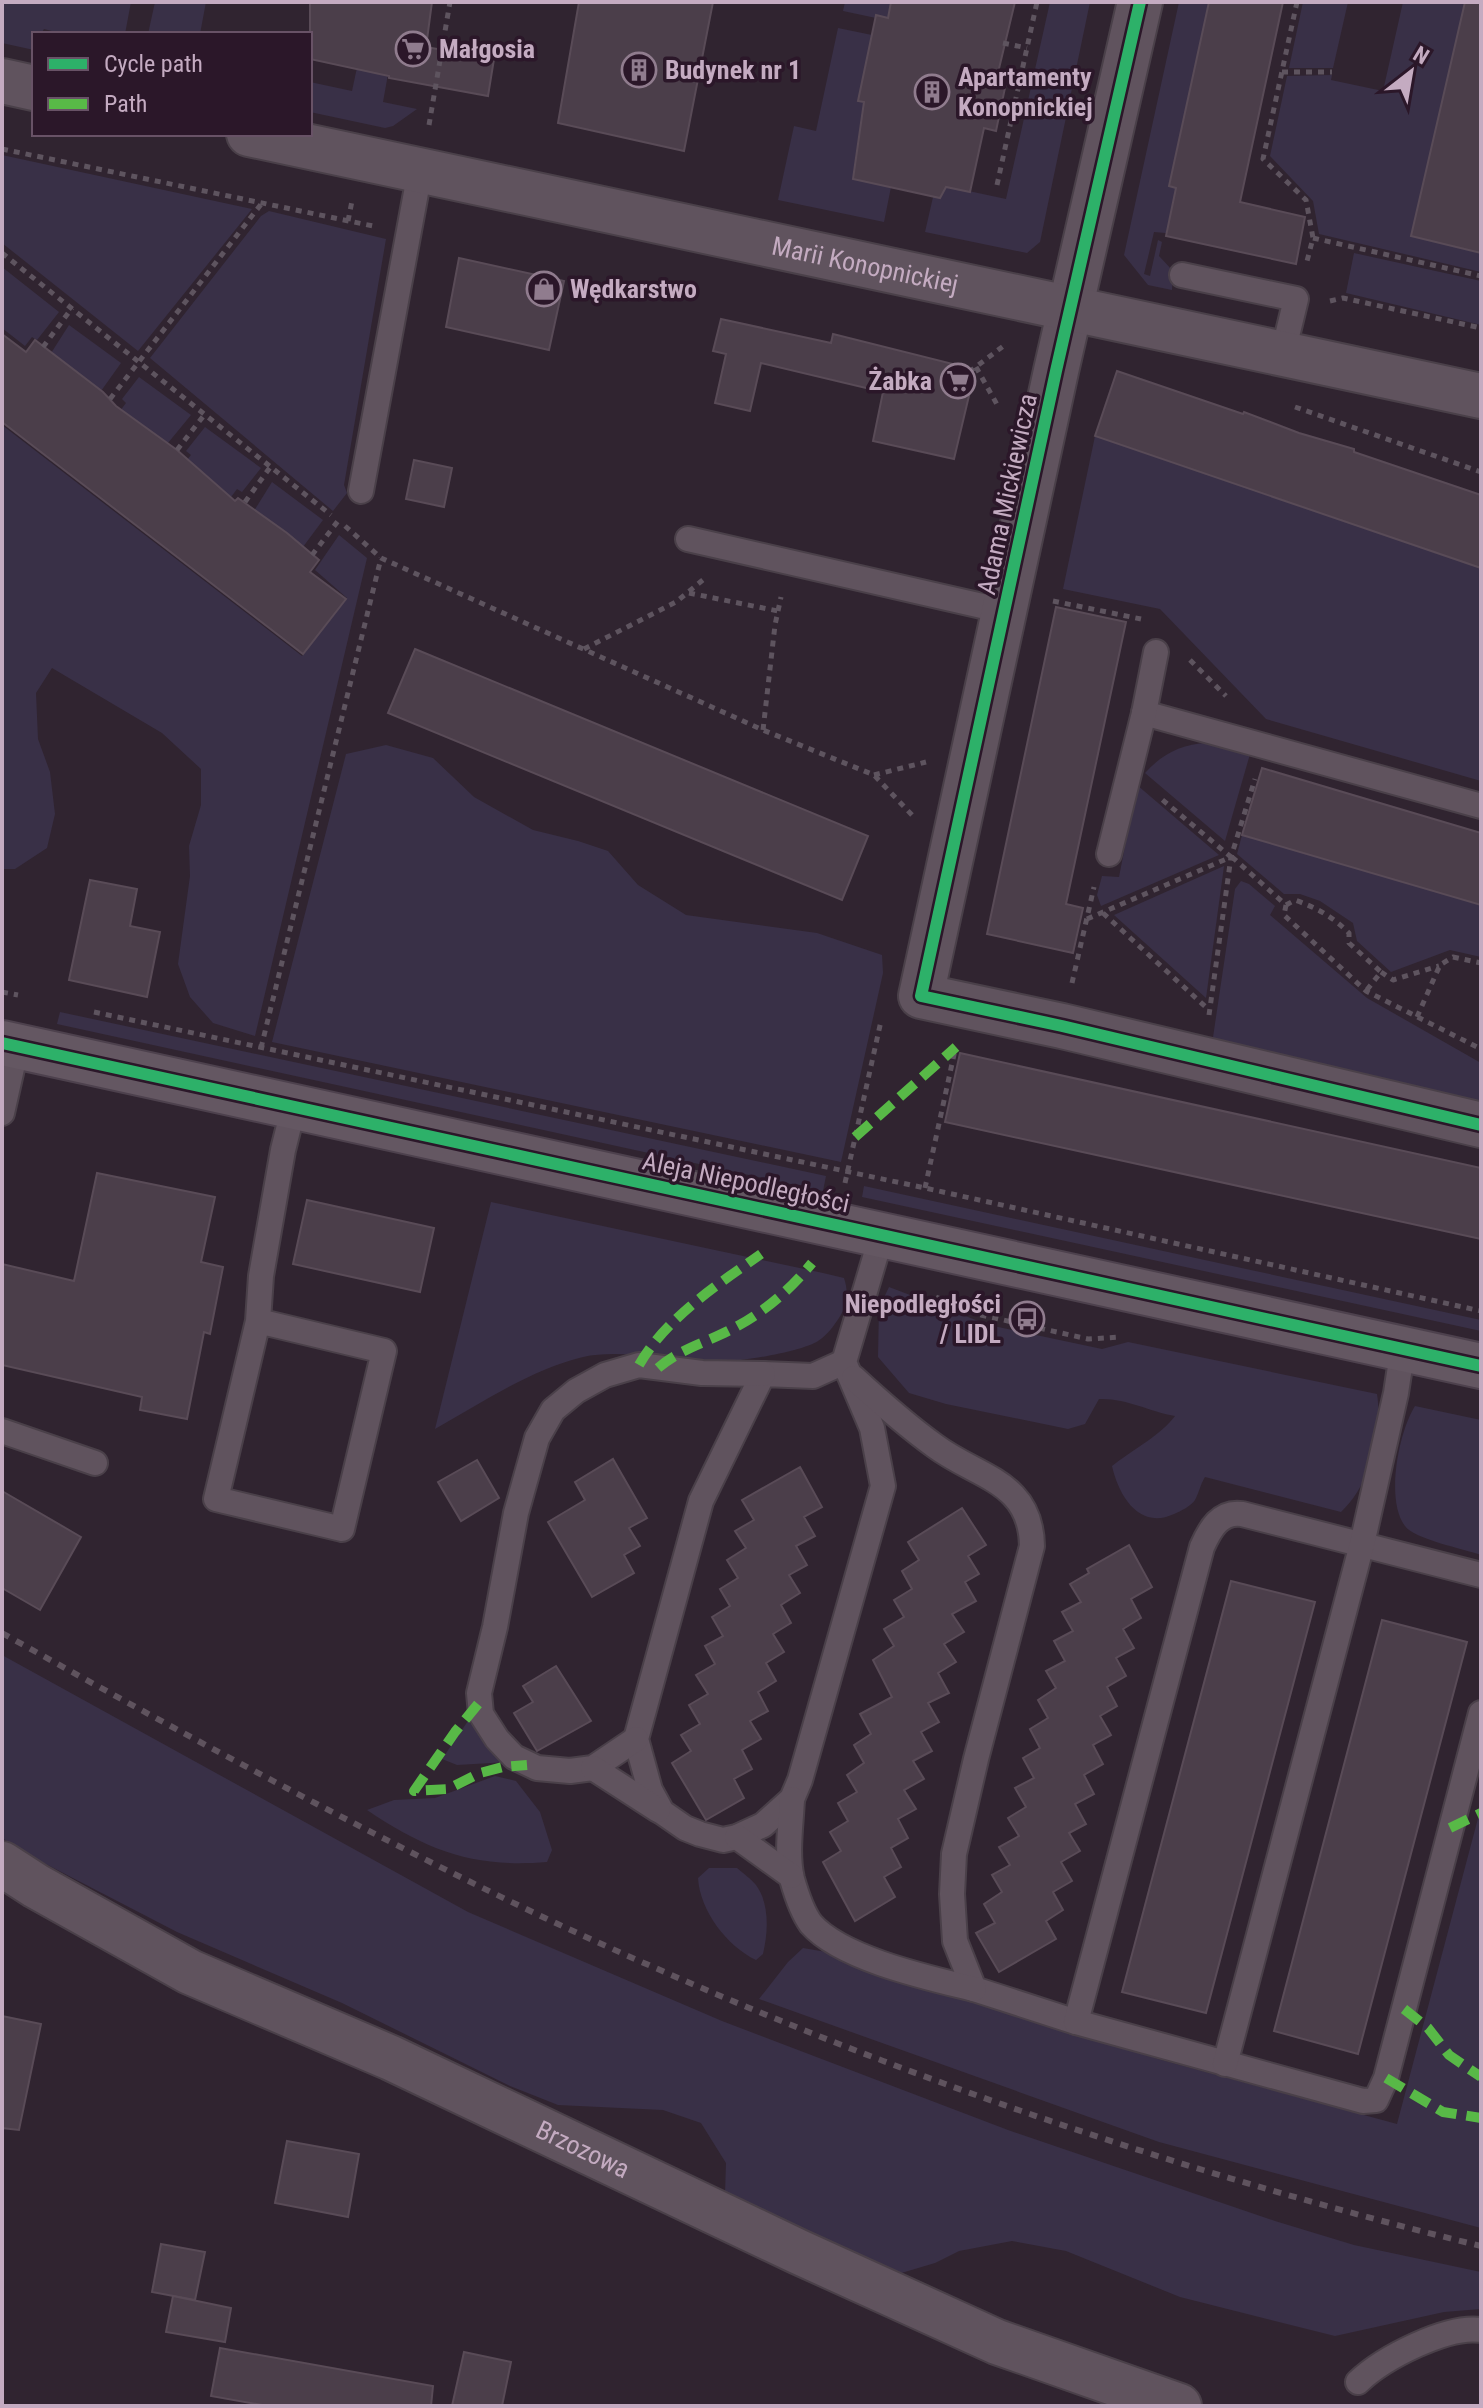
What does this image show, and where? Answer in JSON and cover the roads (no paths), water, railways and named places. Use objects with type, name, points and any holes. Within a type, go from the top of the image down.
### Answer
[{"type":"street","name":"Adama Mickiewicza","points":[[1140,2],[921,996],[1062,1026],[1481,1125]]},
{"type":"street","points":[[2,81],[32,88]]},
{"type":"street","name":"Marii Konopnickiej","points":[[258,136],[1481,396]]},
{"type":"street","name":"Aleja Niepodległości","points":[[9,1045],[1481,1366]]},
{"type":"street","name":"Brzozowa","points":[[2,1864],[190,1972],[391,2058],[799,2252],[997,2342],[1179,2406]]},
{"type":"lane","points":[[361,491],[420,171]]},
{"type":"lane","points":[[1182,275],[1296,299],[1283,353]]},
{"type":"lane","points":[[688,539],[1004,611]]},
{"type":"lane","points":[[1109,854],[1156,652]]},
{"type":"lane","points":[[1144,713],[1481,806]]},
{"type":"lane","points":[[2,1113],[9,1045]]},
{"type":"lane","points":[[258,1321],[384,1351],[342,1529],[216,1499],[258,1321],[261,1276],[283,1150],[294,1106]]},
{"type":"lane","points":[[882,1234],[846,1368],[872,1428],[883,1486],[792,1799],[791,1876],[805,1916],[831,1941],[925,1978],[974,1989],[1076,2022],[1225,2064],[1372,2101],[1379,2096],[1481,1713]]},
{"type":"lane","points":[[1225,2064],[1362,1544],[1403,1347]]},
{"type":"lane","points":[[636,1739],[593,1768],[545,1769],[520,1762],[497,1739],[481,1714],[478,1704],[516,1513],[537,1438],[553,1410],[576,1391],[605,1375],[639,1365],[702,1373],[813,1376],[846,1368]]},
{"type":"lane","points":[[846,1368],[937,1448],[1008,1488],[1032,1525],[1032,1546],[954,1854],[952,1894],[955,1941],[974,1989]]},
{"type":"lane","points":[[662,1812],[650,1790],[636,1739],[701,1501],[763,1374]]},
{"type":"lane","points":[[2,1431],[95,1463]]},
{"type":"lane","points":[[1076,2022],[1198,1562],[1209,1531],[1220,1520],[1235,1513],[1481,1575]]},
{"type":"lane","points":[[593,1768],[685,1828],[723,1840],[763,1825],[792,1799]]},
{"type":"lane","points":[[737,1837],[791,1876]]},
{"type":"lane","points":[[1358,2382],[1371,2369],[1399,2352],[1468,2328],[1481,2330]]},
{"type":"railway","points":[[2,1633],[204,1744],[407,1850],[545,1918],[772,2017],[888,2063],[1123,2145],[1241,2182],[1481,2246]]},
{"type":"place","name":"Małgosia","points":[[413,49]]},
{"type":"place","name":"Budynek nr 1","points":[[639,70]]},
{"type":"place","name":"Apartamenty Konopnickiej","points":[[932,92]]},
{"type":"place","name":"Wędkarstwo","points":[[544,289]]},
{"type":"place","name":"Żabka","points":[[958,381]]},
{"type":"place","name":"Niepodległości / LIDL","points":[[1027,1319]]}]
